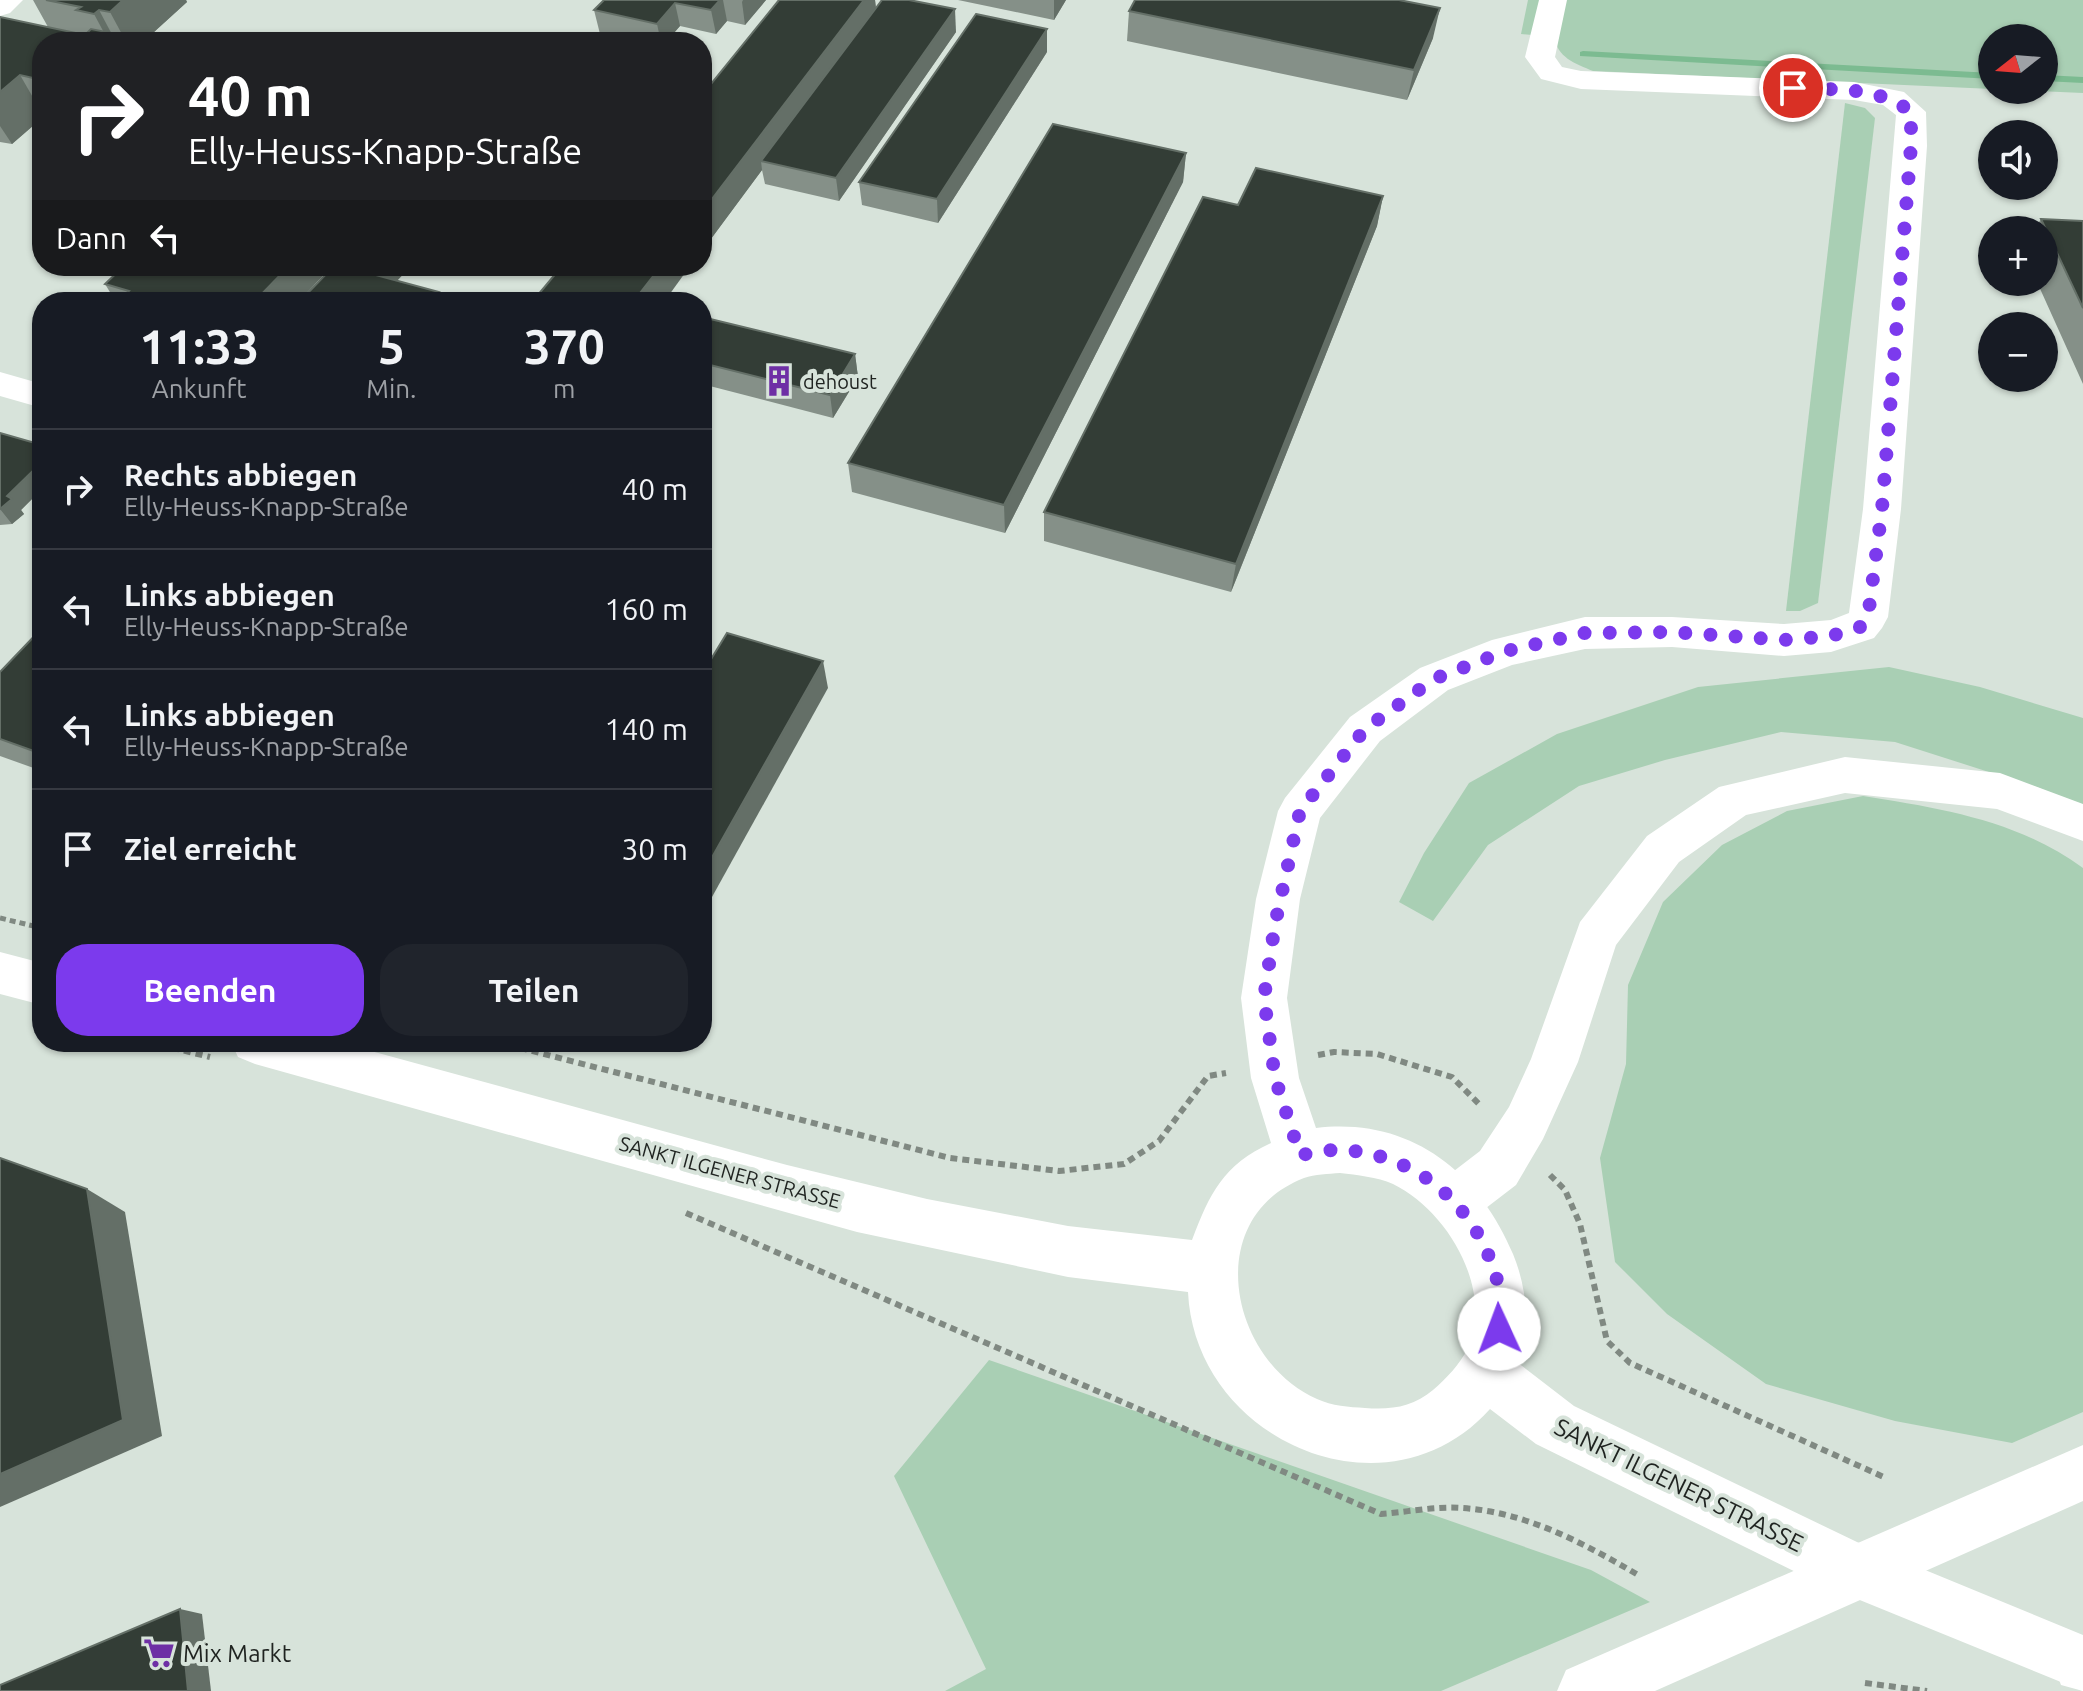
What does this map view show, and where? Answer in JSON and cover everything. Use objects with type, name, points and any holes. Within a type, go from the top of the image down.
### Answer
[{"type":"street","points":[[0,7],[9,0]]},
{"type":"street","points":[[1300,1155],[1275,1078],[1264,998],[1276,913],[1300,811],[1365,729],[1434,679],[1506,651],[1585,633],[1672,632],[1784,640],[1831,636],[1860,627],[1868,617],[1882,509],[1911,146],[1911,112],[1893,98],[1854,91],[1581,80],[1552,73],[1540,57],[1553,0]]},
{"type":"street","points":[[1455,1201],[1498,1168],[1521,1132],[1554,1062],[1596,936],[1663,849],[1734,800],[1845,775],[2000,791],[2083,823]]},
{"type":"street","points":[[2000,791],[2083,839]]},
{"type":"street","points":[[0,973],[32,981]]},
{"type":"street","name":"SANKT ILGENER STRASSE","points":[[241,1052],[828,1200],[1035,1248],[1137,1263],[1211,1268]]},
{"type":"street","points":[[1340,1149],[1381,1155],[1421,1173],[1455,1201],[1482,1238],[1498,1283],[1499,1329],[1486,1372],[1457,1408],[1415,1432],[1366,1439],[1315,1428],[1270,1402],[1236,1362],[1216,1315],[1211,1268],[1217,1237],[1229,1208],[1249,1184],[1273,1167],[1300,1155],[1340,1149]]},
{"type":"street","name":"SANKT ILGENER STRASSE","points":[[1486,1372],[1555,1425],[1838,1563],[2083,1664]]},
{"type":"street","points":[[1611,1680],[2083,1473]]},
{"type":"path","points":[[0,918],[32,926]]},
{"type":"path","points":[[679,1210],[1381,1514],[1461,1508],[1515,1516],[1577,1540],[1640,1576]]},
{"type":"path","points":[[1865,1683],[1927,1691]]},
{"type":"green space","points":[[1528,0],[2083,0],[2083,93],[2058,92],[2058,24],[1978,24],[1978,88],[1593,71],[1563,55],[1555,37],[1521,34]]},
{"type":"green space","points":[[1845,103],[1865,108],[1875,118],[1818,603],[1800,611],[1786,611]]},
{"type":"green space","points":[[1889,667],[1980,687],[2083,718],[2083,808],[2039,788],[1895,742],[1781,732],[1665,760],[1579,786],[1488,845],[1433,921],[1399,902],[1424,853],[1469,783],[1557,734],[1698,687]]},
{"type":"green space","points":[[1863,796],[1950,812],[2006,828],[2059,852],[2083,868],[2083,1412],[2012,1443],[1895,1421],[1766,1384],[1667,1314],[1615,1262],[1600,1158],[1626,1064],[1628,985],[1663,902],[1722,845],[1787,811]]},
{"type":"green space","points":[[989,1360],[1591,1570],[1650,1602],[1441,1691],[945,1691],[986,1669],[894,1476]]},
{"type":"building","points":[[46,0],[123,0],[110,12],[99,10],[94,14],[76,10],[81,7]]},
{"type":"building","points":[[604,0],[720,0],[711,10],[675,3],[657,24],[594,10]]},
{"type":"building","points":[[779,0],[864,0],[712,199],[712,83]]},
{"type":"building","points":[[882,0],[909,0],[955,9],[836,178],[761,161]]},
{"type":"building","points":[[1135,0],[1399,0],[1440,8],[1414,70],[1129,11]]},
{"type":"building","points":[[976,14],[1047,29],[937,199],[859,182]]},
{"type":"building","points":[[0,17],[71,32],[32,32],[32,78],[20,75],[0,92]]},
{"type":"building","points":[[1053,124],[1186,153],[1004,505],[848,463]]},
{"type":"building","points":[[1256,168],[1383,196],[1236,564],[1044,512],[1203,197],[1238,205]]},
{"type":"building","points":[[2058,220],[2083,221],[2083,308],[2058,255]]},
{"type":"building","points":[[113,276],[279,276],[264,292],[128,292],[105,284]]},
{"type":"building","points":[[324,276],[379,276],[439,292],[309,292]]},
{"type":"building","points":[[554,276],[653,276],[641,292],[540,292]]},
{"type":"building","points":[[712,319],[855,354],[830,395],[712,366]]},
{"type":"building","points":[[0,433],[32,442],[32,472],[7,496],[12,499],[0,509]]},
{"type":"building","points":[[727,633],[823,661],[712,857],[712,658]]},
{"type":"building","points":[[32,638],[32,750],[0,739],[0,672]]},
{"type":"building","points":[[0,1158],[87,1189],[123,1420],[0,1474]]},
{"type":"building","name":"Mix Markt","points":[[180,1609],[188,1691],[0,1691],[0,1685]]},
{"type":"waterway","points":[[1583,54],[1978,75]]},
{"type":"waterway","points":[[2058,79],[2083,80]]},
{"type":"place","name":"dehoust","points":[[779,381]]},
{"type":"place","name":"Mix Markt","points":[[159,1653]]},
{"type":"route","points":[[1499,1329],[1498,1283],[1482,1238],[1455,1201],[1421,1173],[1381,1155],[1340,1149],[1300,1155],[1275,1078],[1264,998],[1278,899],[1300,811],[1365,729],[1434,679],[1506,651],[1585,633],[1672,632],[1784,640],[1848,632],[1860,627],[1868,617],[1882,509],[1911,146],[1911,112],[1893,98],[1854,91],[1793,88]]}]
